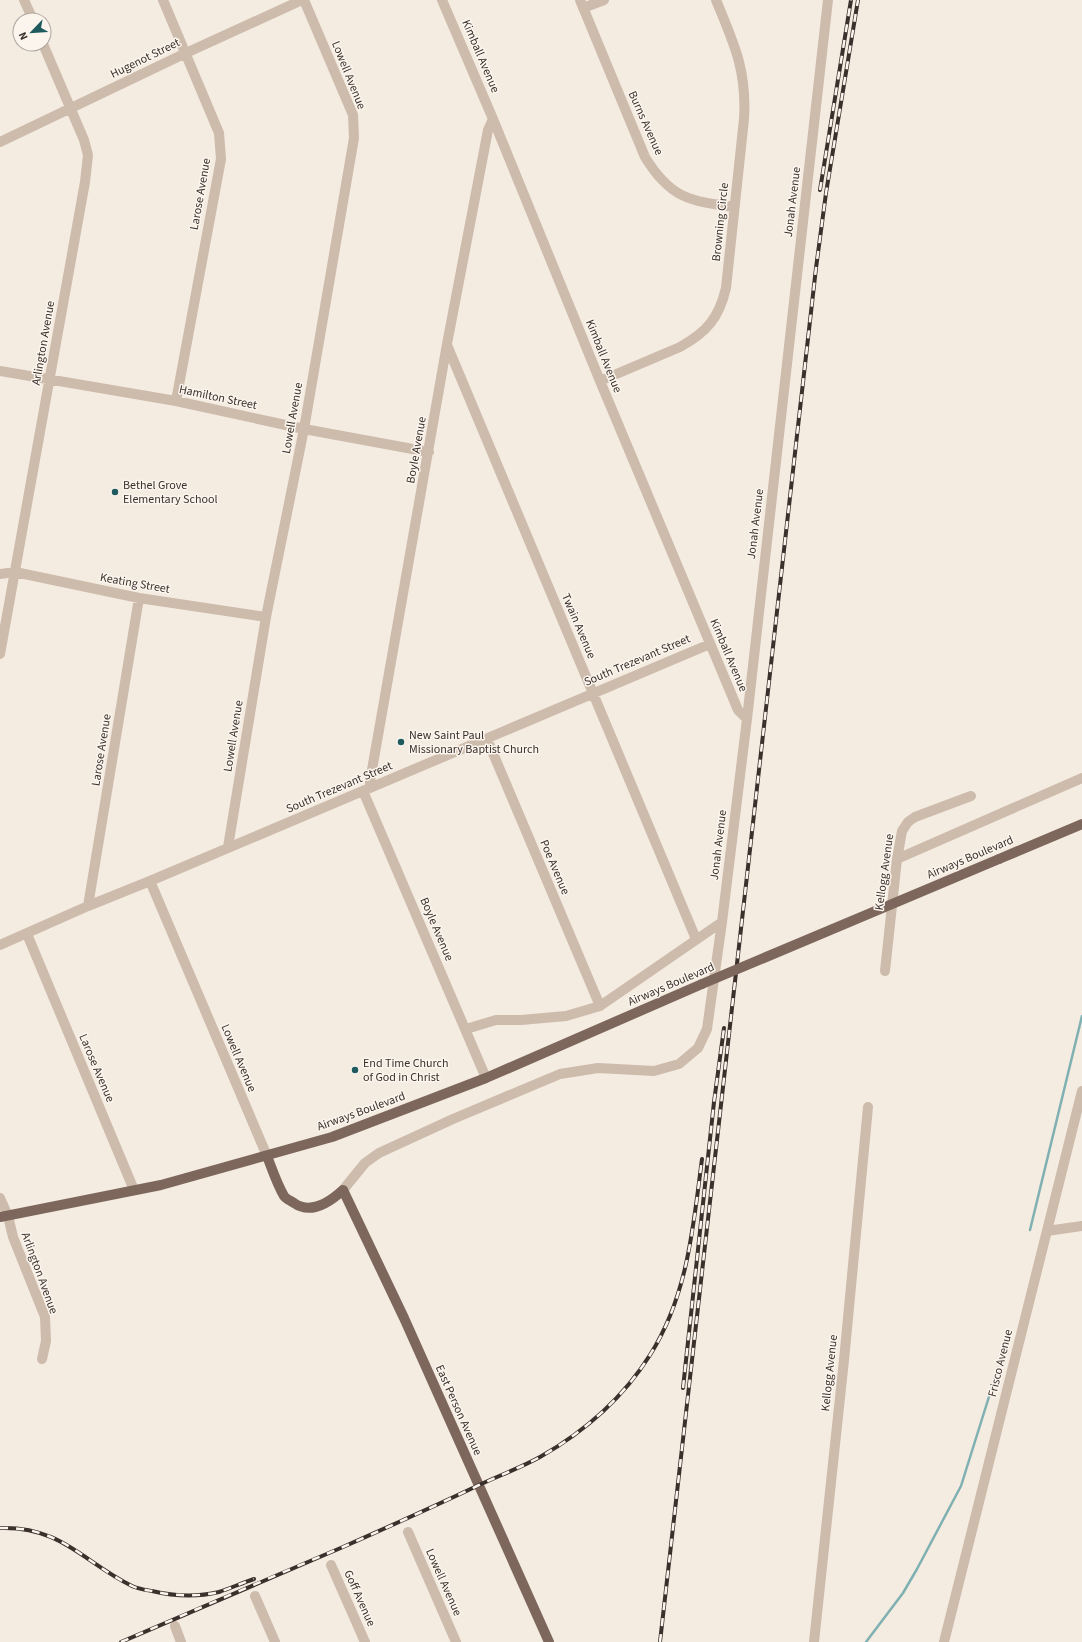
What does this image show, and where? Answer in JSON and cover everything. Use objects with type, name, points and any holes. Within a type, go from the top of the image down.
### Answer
[{"type":"main road","name":"Airways Boulevard","points":[[4,1216],[160,1185],[332,1137],[486,1078],[702,984],[1082,824]]},
{"type":"main road","points":[[267,1156],[285,1197],[298,1206],[308,1208],[316,1207],[332,1200],[343,1190]]},
{"type":"main road","name":"East Person Avenue","points":[[343,1190],[404,1318],[549,1642]]},
{"type":"street","points":[[24,0],[29,12]]},
{"type":"street","name":"Larose Avenue","points":[[163,0],[219,133],[221,159],[176,401]]},
{"type":"street","name":"Hugenot Street","points":[[0,142],[186,53],[303,0]]},
{"type":"street","name":"Lowell Avenue","points":[[228,847],[266,617],[304,429],[354,138],[353,114],[303,0]]},
{"type":"street","name":"Kimball Avenue","points":[[442,0],[493,119],[710,644],[738,710],[747,719]]},
{"type":"street","points":[[582,4],[604,0]]},
{"type":"street","name":"Browning Circle","points":[[600,381],[680,347],[701,334],[710,325],[720,307],[726,288],[744,119],[744,86],[738,55],[716,0]]},
{"type":"street","name":"Jonah Avenue","points":[[343,1190],[365,1163],[379,1153],[453,1119],[560,1074],[598,1068],[654,1071],[680,1064],[698,1048],[707,1029],[747,719],[828,0]]},
{"type":"street","name":"Burns Avenue","points":[[582,4],[645,157],[658,177],[676,193],[689,199],[701,203],[734,207]]},
{"type":"street","name":"Arlington Avenue","points":[[0,654],[85,182],[88,155],[84,140],[46,52]]},
{"type":"street","name":"Boyle Avenue","points":[[486,1078],[366,789],[370,781],[447,344],[488,130],[493,119]]},
{"type":"street","name":"Twain Avenue","points":[[447,344],[696,939]]},
{"type":"street","name":"Hamilton Street","points":[[0,371],[176,401],[304,429],[429,452]]},
{"type":"street","name":"Keating Street","points":[[0,574],[14,572],[139,598],[266,617]]},
{"type":"street","name":"Larose Avenue","points":[[88,906],[139,598]]},
{"type":"street","name":"South Trezevant Street","points":[[0,945],[88,906],[710,644]]},
{"type":"street","name":"Poe Avenue","points":[[487,739],[600,1006]]},
{"type":"street","points":[[897,859],[1082,778]]},
{"type":"street","name":"Kellogg Avenue","points":[[885,971],[897,859],[902,831],[908,822],[915,817],[971,796]]},
{"type":"street","name":"Lowell Avenue","points":[[150,881],[267,1156]]},
{"type":"street","name":"Airways Boulevard","points":[[466,1029],[496,1020],[521,1020],[566,1016],[600,1006],[722,922]]},
{"type":"street","name":"Larose Avenue","points":[[27,934],[134,1190]]},
{"type":"street","name":"Frisco Avenue","points":[[944,1642],[1082,1091]]},
{"type":"street","name":"Kellogg Avenue","points":[[814,1642],[844,1360],[868,1107]]},
{"type":"street","name":"Arlington Avenue","points":[[0,1198],[4,1216],[45,1317],[46,1341],[42,1359]]},
{"type":"street","points":[[1047,1230],[1082,1226]]},
{"type":"street","name":"Lowell Avenue","points":[[408,1532],[456,1642]]},
{"type":"street","name":"Goff Avenue","points":[[331,1565],[365,1642]]},
{"type":"street","points":[[255,1596],[275,1642]]},
{"type":"street","points":[[175,1626],[181,1642]]},
{"type":"waterway","points":[[1030,1230],[1082,1016]]},
{"type":"waterway","points":[[866,1642],[903,1593],[961,1486],[998,1368]]},
{"type":"railway","points":[[820,190],[851,0]]},
{"type":"railway","points":[[660,1642],[816,268],[826,193],[858,0]]},
{"type":"railway","points":[[683,1388],[714,1102],[724,1028]]},
{"type":"railway","points":[[121,1642],[343,1547],[525,1465],[572,1437],[587,1425],[628,1386],[650,1355],[663,1332],[673,1309],[681,1285],[692,1235],[702,1159]]},
{"type":"railway","points":[[0,1528],[21,1529],[56,1539],[115,1577],[132,1586],[160,1593],[177,1595],[203,1595],[219,1592],[254,1579]]},
{"type":"place","name":"Bethel Grove Elementary School","points":[[115,492]]},
{"type":"place","name":"New Saint Paul Missionary Baptist Church","points":[[401,742]]},
{"type":"place","name":"End Time Church of God in Christ","points":[[355,1070]]}]
